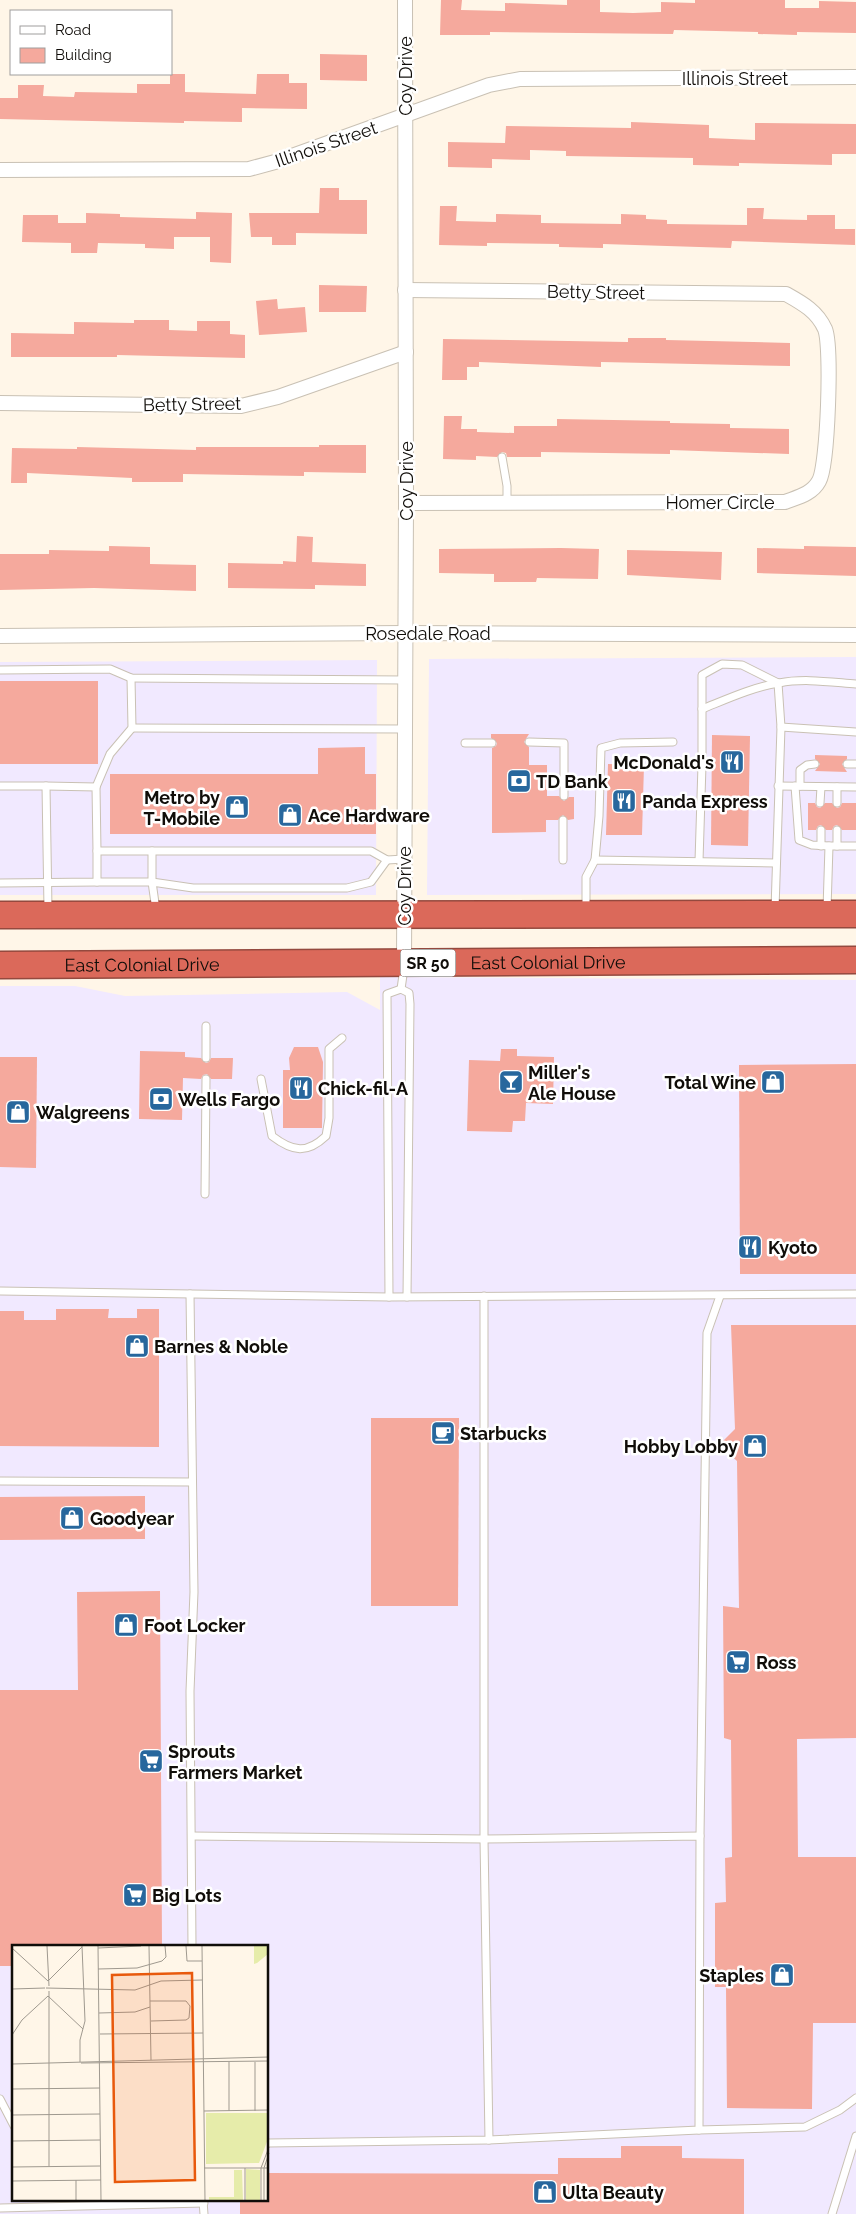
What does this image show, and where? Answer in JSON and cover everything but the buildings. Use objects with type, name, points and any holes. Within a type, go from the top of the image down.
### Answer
[{"type":"highway","points":[[0,916],[856,914]]},
{"type":"highway","name":"East Colonial Drive","points":[[0,965],[856,960]]},
{"type":"street","name":"Coy Drive","points":[[404,963],[406,633],[405,0]]},
{"type":"street","name":"Illinois Street","points":[[0,170],[249,169],[275,162],[489,85],[520,79],[856,77]]},
{"type":"street","name":"Betty Street","points":[[405,290],[786,294]]},
{"type":"street","name":"Homer Circle","points":[[406,503],[785,502],[808,494],[820,480],[825,455],[829,350],[825,329],[811,308],[786,294]]},
{"type":"street","name":"Betty Street","points":[[0,403],[241,406],[278,398],[406,352]]},
{"type":"street","name":"Rosedale Road","points":[[0,636],[406,633],[856,635]]},
{"type":"lane","points":[[502,457],[506,478],[507,503]]},
{"type":"lane","points":[[699,860],[702,675],[722,664],[742,665],[778,683]]},
{"type":"lane","points":[[0,670],[110,670],[131,678],[405,680]]},
{"type":"lane","points":[[97,882],[96,787],[110,754],[132,728],[131,678]]},
{"type":"lane","points":[[702,709],[739,694],[778,683],[811,680],[856,684]]},
{"type":"lane","points":[[775,914],[781,727],[778,683]]},
{"type":"lane","points":[[781,727],[856,732]]},
{"type":"lane","points":[[132,728],[405,729]]},
{"type":"lane","points":[[529,742],[564,743],[564,796]]},
{"type":"lane","points":[[586,914],[586,877],[595,860],[599,816],[601,748],[620,743],[674,742]]},
{"type":"lane","points":[[465,743],[492,743]]},
{"type":"lane","points":[[815,764],[807,765],[800,770],[797,786],[799,840],[812,846],[856,846]]},
{"type":"lane","points":[[847,764],[856,764]]},
{"type":"lane","points":[[0,786],[96,787]]},
{"type":"lane","points":[[46,786],[48,916]]},
{"type":"lane","points":[[778,786],[856,787]]},
{"type":"lane","points":[[820,803],[821,787]]},
{"type":"lane","points":[[836,803],[837,787]]},
{"type":"lane","points":[[563,820],[563,860]]},
{"type":"lane","points":[[821,830],[824,846],[827,914]]},
{"type":"lane","points":[[837,830],[837,846]]},
{"type":"lane","points":[[97,851],[371,851],[387,860],[404,859]]},
{"type":"lane","points":[[152,851],[152,882],[156,915]]},
{"type":"lane","points":[[0,883],[152,882],[193,888],[347,888],[371,882],[387,860]]},
{"type":"lane","points":[[595,860],[699,860],[776,863]]},
{"type":"lane","points":[[401,989],[404,963]]},
{"type":"lane","points":[[389,1297],[387,994],[401,989],[409,993],[410,1004],[407,1297]]},
{"type":"lane","points":[[206,1026],[206,1058]]},
{"type":"lane","points":[[262,1079],[272,1136],[283,1145],[302,1150],[316,1146],[326,1136],[329,1118],[329,1049],[342,1038]]},
{"type":"lane","points":[[205,1194],[206,1079]]},
{"type":"lane","points":[[0,1291],[389,1297],[856,1294]]},
{"type":"lane","points":[[190,1294],[194,1592],[190,1691],[192,1945]]},
{"type":"lane","points":[[484,1296],[484,1839],[489,2140]]},
{"type":"lane","points":[[699,2130],[700,1836],[707,1333],[720,1296]]},
{"type":"lane","points":[[0,1481],[192,1482]]},
{"type":"lane","points":[[192,1836],[484,1839],[700,1836]]},
{"type":"lane","points":[[269,2143],[489,2140],[805,2127],[840,2110],[856,2098]]},
{"type":"lane","points":[[0,2100],[12,2122]]},
{"type":"lane","points":[[832,2214],[856,2136]]},
{"type":"lane","points":[[0,2208],[203,2202],[204,2214]]},
{"type":"shaded area","points":[[856,657],[856,894],[427,895],[429,659]]},
{"type":"shaded area","points":[[377,660],[376,895],[0,895],[0,662]]},
{"type":"shaded area","points":[[380,977],[856,980],[856,2214],[0,2214],[0,986],[75,986],[125,996],[347,992],[380,1010]]},
{"type":"place","name":"McDonald's","points":[[732,762]]},
{"type":"place","name":"TD Bank","points":[[519,781]]},
{"type":"place","name":"Panda Express","points":[[624,801]]},
{"type":"place","name":"Metro by T-Mobile","points":[[237,807]]},
{"type":"place","name":"Ace Hardware","points":[[290,815]]},
{"type":"place","name":"Miller's Ale House","points":[[511,1082]]},
{"type":"place","name":"Total Wine","points":[[773,1082]]},
{"type":"place","name":"Chick-fil-A","points":[[301,1088]]},
{"type":"place","name":"Wells Fargo","points":[[161,1099]]},
{"type":"place","name":"Walgreens","points":[[18,1112]]},
{"type":"place","name":"Kyoto","points":[[750,1247]]},
{"type":"place","name":"Barnes & Noble","points":[[137,1346]]},
{"type":"place","name":"Starbucks","points":[[443,1433]]},
{"type":"place","name":"Hobby Lobby","points":[[755,1446]]},
{"type":"place","name":"Goodyear","points":[[72,1518]]},
{"type":"place","name":"Foot Locker","points":[[126,1625]]},
{"type":"place","name":"Ross","points":[[738,1662]]},
{"type":"place","name":"Sprouts Farmers Market","points":[[151,1761]]},
{"type":"place","name":"Big Lots","points":[[135,1895]]},
{"type":"place","name":"Staples","points":[[782,1975]]},
{"type":"place","name":"Ulta Beauty","points":[[545,2192]]}]
